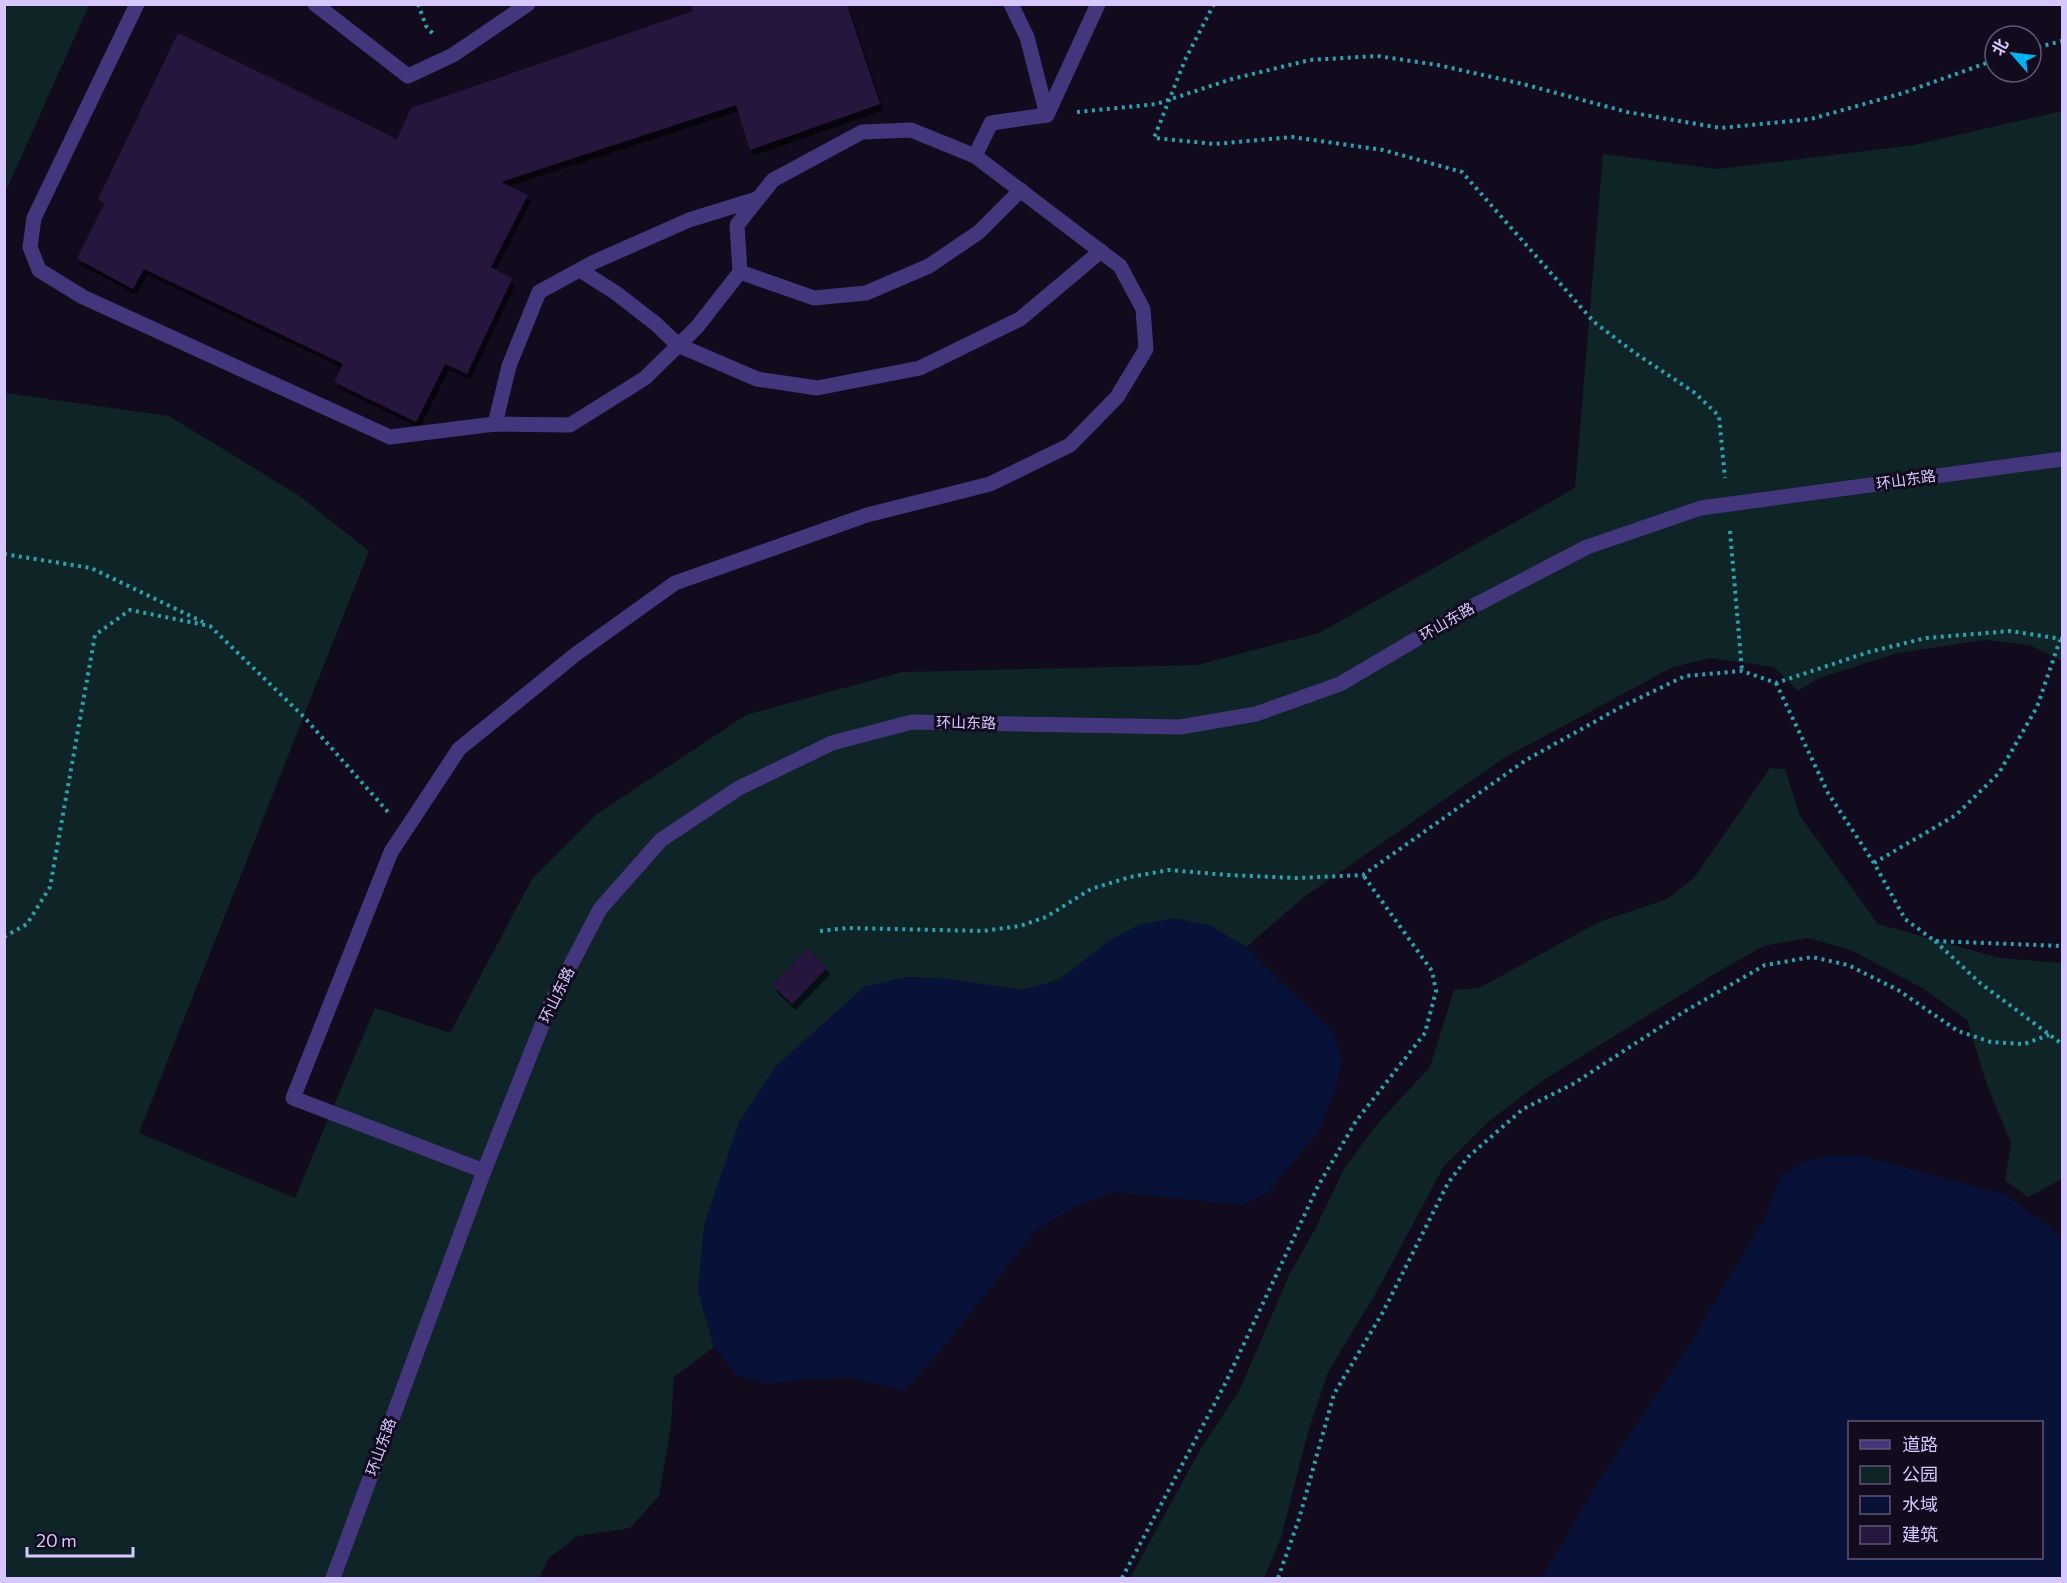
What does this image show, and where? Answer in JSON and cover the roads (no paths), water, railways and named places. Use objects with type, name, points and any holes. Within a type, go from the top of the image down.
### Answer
[{"type":"street","points":[[137,4],[33,218],[30,247],[39,270],[83,297],[390,437],[495,424],[570,425],[645,378],[697,327],[740,272],[737,225],[773,180],[862,132],[911,130],[975,156],[1120,266],[1143,309],[1146,349],[1117,397],[1071,445],[990,484],[867,514],[675,583],[576,654],[459,749],[391,852],[293,1098],[484,1171]]},
{"type":"street","points":[[315,4],[408,76],[453,55],[528,4]]},
{"type":"street","points":[[1011,4],[1027,37],[1047,115]]},
{"type":"street","points":[[1047,115],[1098,4]]},
{"type":"street","points":[[975,156],[991,123],[1047,115]]},
{"type":"street","points":[[740,272],[814,298],[866,293],[929,266],[979,232],[1021,190]]},
{"type":"street","points":[[495,424],[509,366],[539,292],[579,270],[689,219],[757,199]]},
{"type":"street","points":[[579,270],[616,293],[648,317],[678,345],[757,379],[817,388],[920,368],[1020,319],[1101,251]]},
{"type":"street","name":"环山东路","points":[[333,1578],[484,1171],[550,1005],[600,909],[661,840],[739,788],[832,743],[912,722],[1180,727],[1256,714],[1340,684],[1464,611],[1587,547],[1701,508],[2062,459]]},
{"type":"water","points":[[1175,918],[1208,925],[1246,947],[1334,1033],[1342,1061],[1336,1088],[1319,1131],[1267,1193],[1243,1205],[1113,1192],[1075,1207],[1036,1230],[939,1353],[904,1390],[849,1378],[808,1379],[767,1384],[737,1375],[714,1347],[698,1290],[704,1225],[739,1122],[776,1066],[864,987],[907,977],[948,979],[1022,990],[1059,980],[1109,941],[1138,925]]},
{"type":"water","points":[[1830,1155],[1862,1156],[2004,1194],[2048,1225],[2062,1241],[2062,1578],[1542,1578],[1597,1483],[1688,1347],[1764,1219],[1782,1175],[1803,1162]]}]
